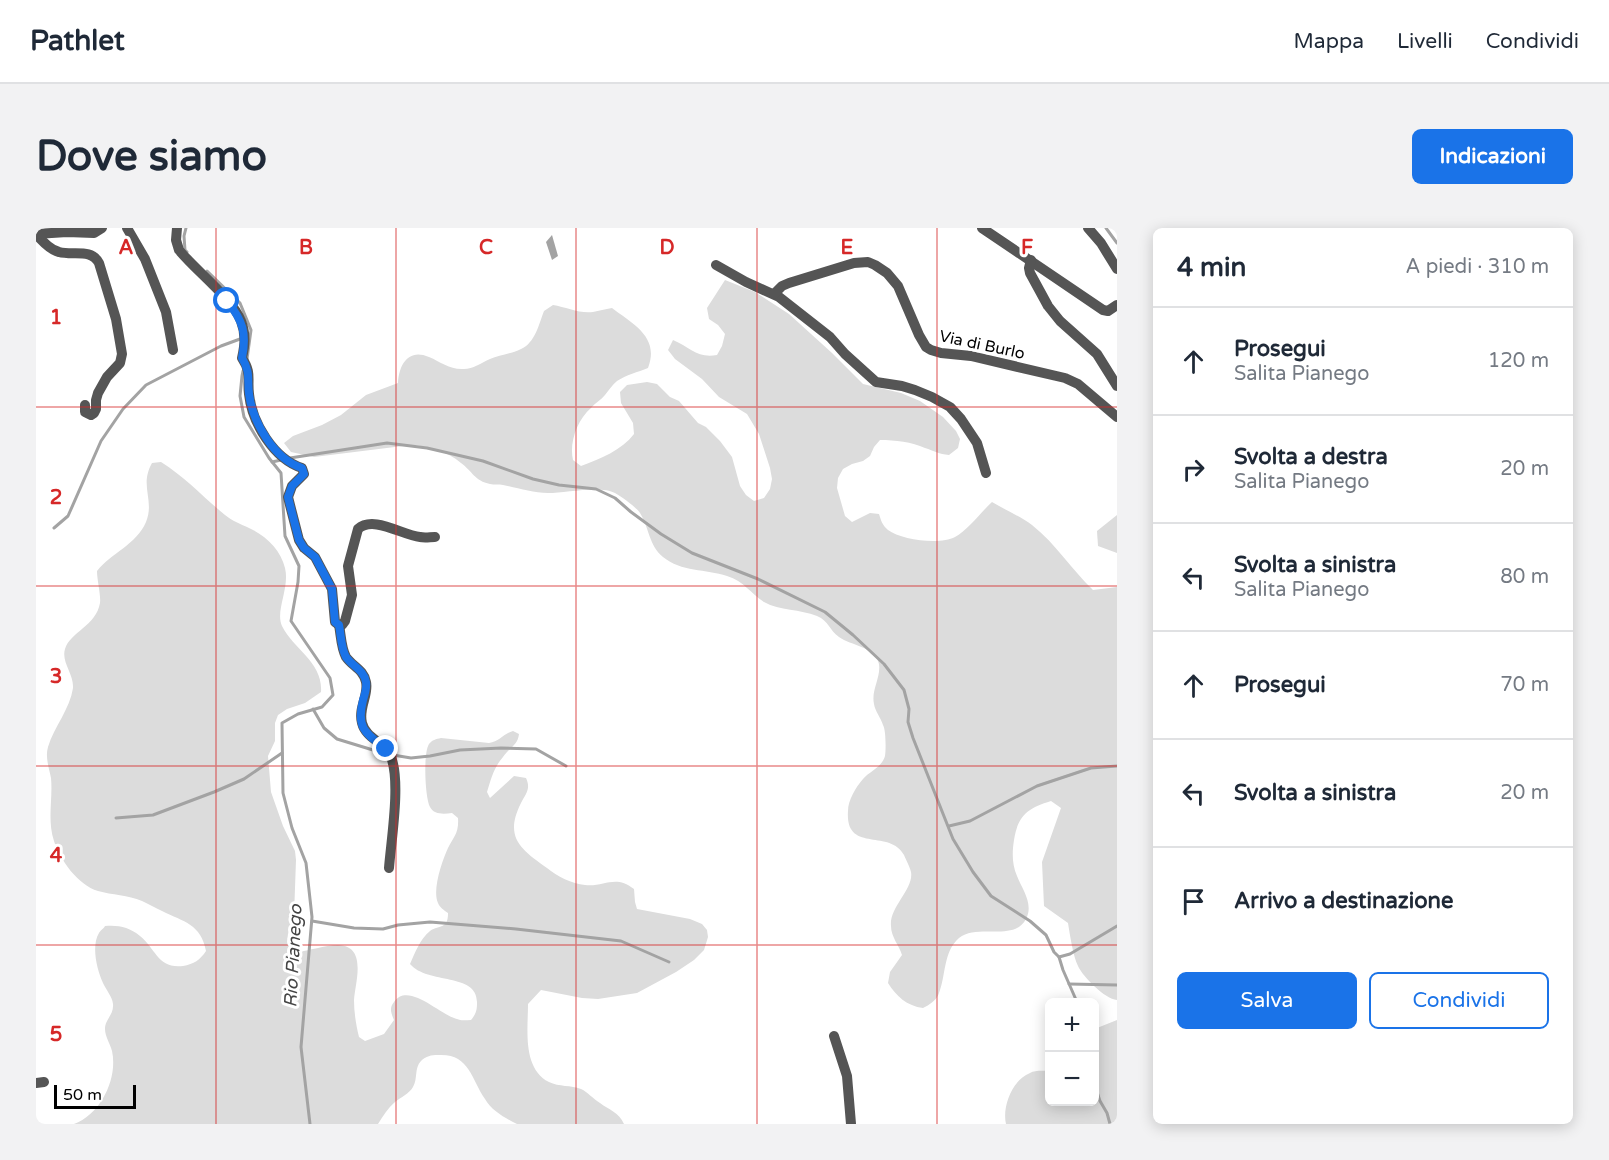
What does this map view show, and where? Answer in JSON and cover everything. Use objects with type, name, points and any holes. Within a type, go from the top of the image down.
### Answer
[{"type":"street","points":[[86,405],[85,412],[91,415],[94,413],[96,400],[107,377],[120,363],[121,343],[116,319],[99,263],[95,257],[89,254],[56,251],[36,234],[94,233],[102,228]]},
{"type":"street","points":[[127,228],[145,259],[166,312],[173,350]]},
{"type":"street","points":[[177,228],[176,240],[179,250],[237,313],[241,322],[252,412],[278,453],[289,463],[302,468],[304,474],[292,486],[288,497],[297,532],[304,548],[315,557],[332,589],[335,622],[339,625],[345,655],[363,674],[366,681],[360,714],[362,726],[369,736],[386,749],[392,759],[395,781],[389,868]]},
{"type":"street","points":[[982,228],[1102,310],[1108,311],[1117,305]]},
{"type":"street","points":[[1088,228],[1101,243],[1117,269]]},
{"type":"street","points":[[1031,260],[1030,273],[1048,306],[1060,321],[1097,354],[1117,386]]},
{"type":"street","name":"Via di Burlo","points":[[774,294],[789,283],[854,263],[868,262],[887,273],[898,286],[926,347],[941,353],[971,356],[1065,378],[1078,384],[1117,417]]},
{"type":"street","points":[[716,265],[774,294],[830,337],[876,382],[915,390],[950,407],[978,443],[986,473]]},
{"type":"street","points":[[339,625],[345,621],[352,595],[348,566],[358,529],[361,526],[369,523],[416,537],[435,537]]},
{"type":"street","points":[[834,1035],[847,1076],[851,1124]]},
{"type":"shaded area","points":[[552,235],[558,256],[552,260],[546,242]]},
{"type":"shaded area","points":[[725,280],[755,292],[789,314],[863,384],[901,393],[920,401],[943,417],[956,431],[960,439],[958,448],[949,455],[909,443],[880,440],[870,456],[843,469],[838,478],[837,488],[845,516],[852,522],[870,513],[879,514],[884,526],[894,534],[921,540],[940,541],[960,534],[992,502],[1041,532],[1093,590],[1117,587],[1117,1000],[1101,992],[1085,976],[1075,957],[1068,923],[1044,906],[1042,862],[1061,808],[1051,801],[1025,814],[1016,831],[1013,863],[1028,902],[1026,919],[1013,930],[976,932],[959,938],[947,957],[938,996],[923,1008],[907,1003],[891,988],[888,983],[890,972],[902,955],[892,934],[891,919],[909,885],[911,872],[904,855],[897,847],[861,837],[854,832],[849,824],[848,811],[851,798],[858,786],[876,769],[885,756],[885,731],[873,699],[879,664],[873,653],[839,637],[821,618],[770,605],[759,599],[743,584],[727,576],[686,568],[670,562],[658,553],[638,511],[621,497],[609,491],[592,489],[542,493],[485,483],[450,455],[431,448],[411,445],[314,457],[291,452],[284,443],[293,436],[341,415],[366,395],[398,383],[400,370],[410,357],[422,355],[454,368],[471,368],[526,346],[536,333],[544,311],[553,305],[588,312],[612,308],[642,332],[650,348],[651,357],[648,368],[617,381],[586,413],[573,439],[573,460],[581,466],[610,453],[629,440],[634,434],[633,423],[621,403],[620,392],[627,385],[647,382],[657,384],[670,397],[679,401],[698,423],[706,427],[720,441],[732,457],[740,486],[746,495],[754,501],[764,498],[770,489],[772,479],[770,468],[759,434],[747,414],[719,397],[702,379],[675,359],[668,350],[673,340],[699,354],[717,355],[725,334],[709,319],[707,308]]},
{"type":"shaded area","points":[[161,462],[228,517],[266,539],[283,561],[286,583],[280,620],[287,634],[313,664],[321,692],[305,703],[287,709],[278,715],[275,723],[275,741],[268,756],[271,792],[295,851],[296,860],[294,916],[287,942],[296,952],[338,945],[347,947],[353,952],[358,966],[354,1000],[359,1037],[365,1041],[384,1034],[394,1020],[391,1006],[400,997],[407,995],[416,997],[460,1020],[471,1020],[476,1010],[475,993],[469,987],[428,975],[410,964],[423,938],[430,931],[445,924],[448,918],[448,913],[438,903],[436,891],[441,868],[457,831],[458,818],[452,813],[437,813],[428,802],[425,776],[426,756],[429,744],[436,739],[489,743],[513,731],[519,734],[515,744],[497,765],[487,792],[490,798],[514,776],[526,778],[527,791],[514,825],[517,841],[522,848],[565,879],[585,885],[621,882],[634,889],[637,909],[690,919],[702,924],[707,930],[708,937],[704,950],[694,960],[637,993],[598,999],[541,990],[528,1004],[528,1047],[530,1058],[540,1076],[553,1084],[584,1090],[617,1114],[624,1124],[517,1124],[503,1117],[491,1107],[463,1063],[448,1055],[438,1055],[429,1056],[421,1061],[413,1087],[390,1107],[378,1124],[74,1124],[84,1119],[99,1104],[110,1083],[112,1072],[112,1051],[105,1029],[113,1004],[97,965],[95,944],[99,932],[105,926],[119,926],[128,929],[140,936],[163,961],[175,966],[194,963],[206,951],[204,942],[196,929],[184,921],[131,897],[98,891],[77,878],[61,856],[54,841],[51,825],[51,778],[47,751],[69,703],[73,688],[65,659],[65,649],[72,638],[98,611],[100,600],[97,571],[142,530],[149,507],[148,471],[152,463]]},
{"type":"shaded area","points":[[1117,515],[1117,553],[1098,546],[1097,531]]},
{"type":"shaded area","points":[[1117,1020],[1117,1124],[1006,1124],[1007,1102],[1013,1088],[1034,1071],[1045,1071],[1045,1106],[1099,1106],[1099,1027]]},
{"type":"waterway","name":"Rio Pianego","points":[[186,228],[184,236],[187,252]]},
{"type":"waterway","points":[[1106,228],[1117,243]]},
{"type":"waterway","name":"Rio Pianego","points":[[207,271],[240,303],[251,330],[247,359]]},
{"type":"waterway","points":[[54,528],[68,516],[101,441],[123,409],[146,385],[221,346],[240,339]]},
{"type":"waterway","name":"Rio Pianego","points":[[243,371],[240,396],[244,417],[281,473],[285,536],[299,566],[291,621],[330,678],[333,695],[322,707],[298,714],[282,723],[283,793],[292,828],[306,863],[312,917],[301,1047],[310,1124]]},
{"type":"waterway","points":[[290,458],[387,443],[427,448],[483,461],[533,479],[559,485],[596,489],[615,498],[661,534],[692,553],[758,579],[825,612],[884,664],[904,690],[909,709],[908,722],[913,738],[953,839],[991,896],[1030,921],[1046,935],[1059,957],[1075,998]]},
{"type":"waterway","name":"Rio Pianego","points":[[272,462],[281,460]]},
{"type":"waterway","points":[[313,709],[324,728],[337,739],[386,754]]},
{"type":"waterway","points":[[393,755],[411,758],[460,750],[536,749],[566,766]]},
{"type":"waterway","points":[[116,818],[153,815],[214,792],[244,779],[282,753]]},
{"type":"waterway","points":[[949,826],[970,821],[1037,786],[1091,768],[1117,766]]},
{"type":"waterway","points":[[312,921],[354,928],[383,929],[430,922],[621,941],[669,962]]},
{"type":"waterway","points":[[1059,957],[1070,954],[1117,926]]},
{"type":"waterway","points":[[1069,984],[1117,985]]},
{"type":"waterway","points":[[1099,1098],[1110,1124]]},
{"type":"route","points":[[227,301],[237,313],[244,333],[242,358],[248,368],[252,412],[278,453],[291,465],[302,468],[304,474],[292,486],[288,497],[299,540],[304,548],[315,557],[332,589],[335,622],[339,625],[345,655],[363,674],[366,681],[360,714],[362,726],[369,736],[386,749]]}]
